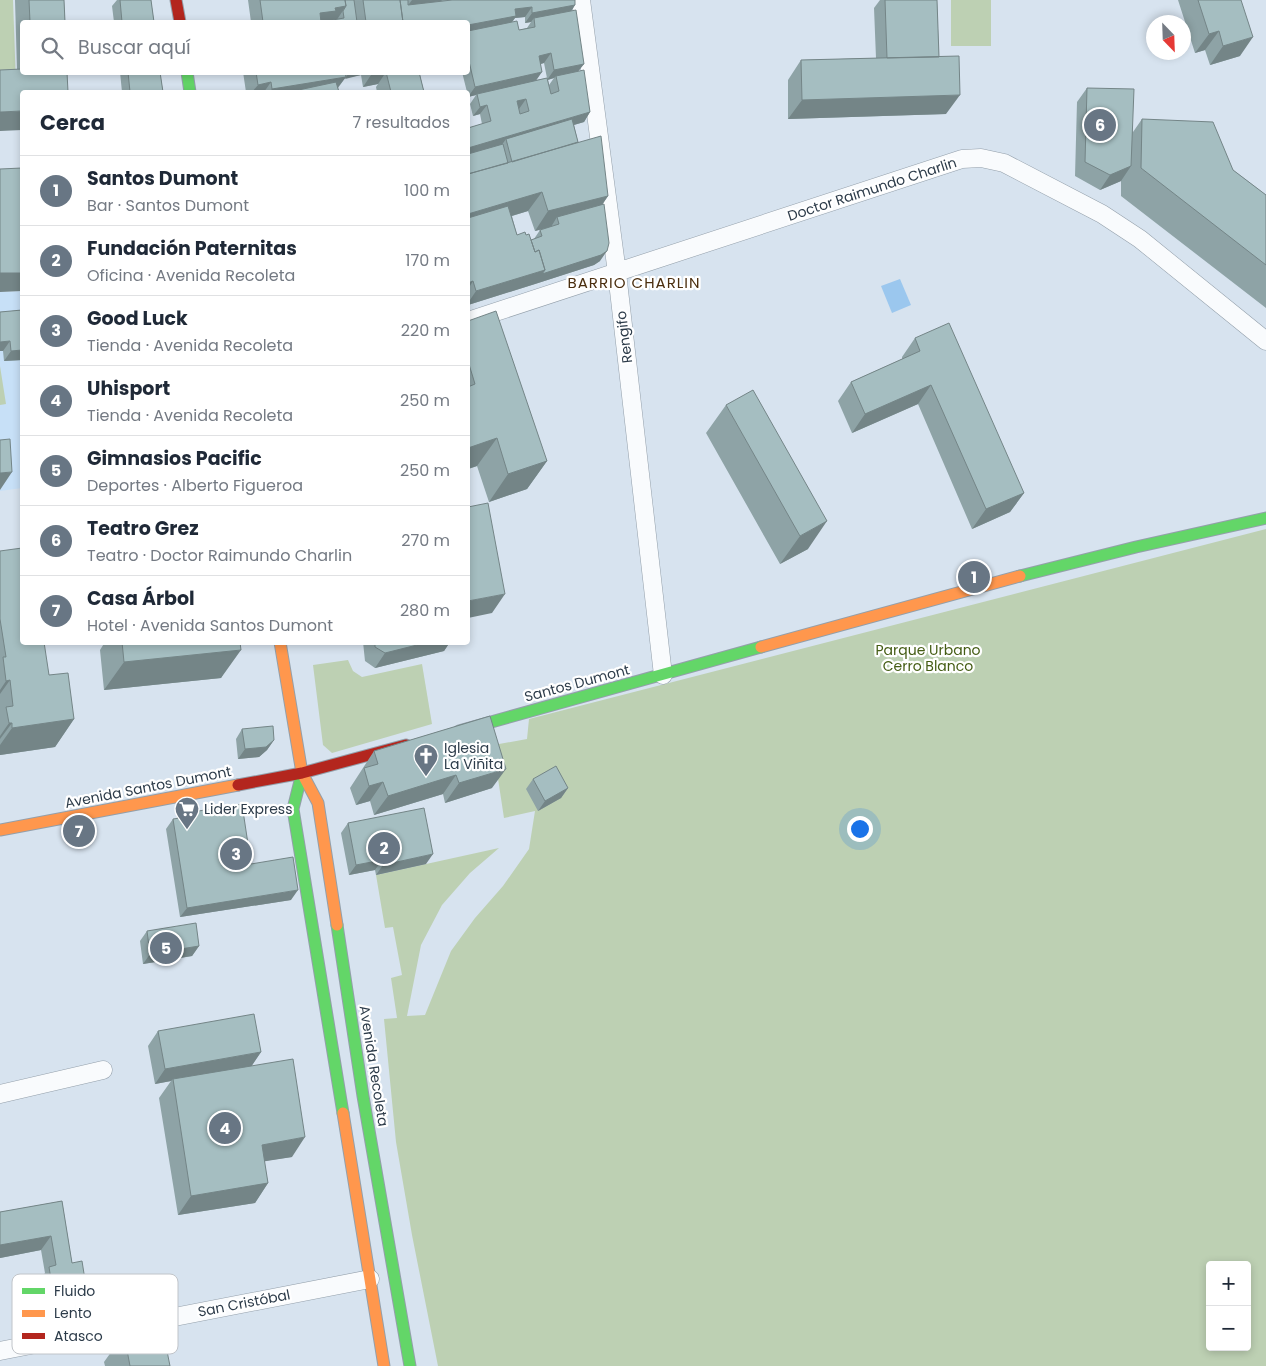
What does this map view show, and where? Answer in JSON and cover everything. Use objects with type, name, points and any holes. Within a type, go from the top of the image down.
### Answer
[{"type":"main road","points":[[176,0],[180,20]]},
{"type":"main road","points":[[187,75],[190,90]]},
{"type":"main road","name":"Santos Dumont","points":[[444,735],[1022,576],[1136,547],[1266,518]]},
{"type":"main road","name":"Avenida Recoleta","points":[[281,645],[302,773],[318,803],[363,1096],[410,1366]]},
{"type":"main road","points":[[302,773],[416,742]]},
{"type":"main road","name":"Avenida Recoleta","points":[[302,773],[293,809],[379,1280],[384,1366]]},
{"type":"main road","name":"Avenida Santos Dumont","points":[[0,830],[302,773]]},
{"type":"main road","points":[[379,1280],[397,1292]]},
{"type":"street","name":"Rengifo","points":[[581,0],[617,273],[663,674]]},
{"type":"street","name":"Doctor Raimundo Charlin","points":[[470,320],[962,159],[981,158],[1004,163],[1102,214],[1140,239],[1266,341]]},
{"type":"street","points":[[0,1094],[103,1070]]},
{"type":"street","name":"San Cristóbal","points":[[178,1318],[379,1280]]},
{"type":"shaded area","points":[[20,291],[20,488],[0,491],[0,292]]},
{"type":"green space","points":[[0,0],[13,0],[16,85],[0,86]]},
{"type":"green space","points":[[951,0],[991,0],[991,46],[951,46]]},
{"type":"green space","points":[[0,366],[6,404],[0,405]]},
{"type":"green space","name":"Parque Urbano Cerro Blanco","points":[[1266,529],[1266,1366],[438,1366],[396,1142],[384,1019],[397,1018],[391,978],[402,975],[393,927],[385,928],[376,875],[499,848],[470,873],[442,905],[421,945],[407,1016],[425,1015],[451,951],[475,918],[503,886],[529,849],[535,811],[504,818],[495,759],[499,744],[527,739],[529,719]]},
{"type":"green space","points":[[348,660],[353,671],[362,677],[422,664],[432,724],[332,753],[323,745],[313,665]]},
{"type":"water","points":[[900,279],[911,305],[892,313],[881,286]]},
{"type":"building","points":[[29,0],[64,0],[65,20],[30,20]]},
{"type":"building","points":[[120,0],[151,0],[154,20],[122,20]]},
{"type":"building","points":[[260,0],[345,0],[346,6],[335,8],[336,11],[320,13],[321,20],[263,20]]},
{"type":"building","points":[[345,0],[354,0],[357,20],[332,20],[344,18],[343,11],[346,6]]},
{"type":"building","points":[[363,0],[400,0],[403,20],[366,20]]},
{"type":"building","points":[[400,0],[408,0],[408,5],[452,0],[575,0],[575,5],[532,13],[532,7],[515,9],[516,16],[470,25],[470,20],[403,20]]},
{"type":"building","points":[[885,0],[937,0],[939,57],[887,58]]},
{"type":"building","points":[[1198,0],[1241,0],[1253,37],[1223,46],[1219,31],[1209,34]]},
{"type":"building","points":[[576,10],[584,64],[554,70],[551,53],[539,56],[542,72],[475,87],[470,66],[470,31],[517,21],[519,30],[535,27],[534,18]]},
{"type":"building","points":[[959,56],[960,95],[802,100],[801,60]]},
{"type":"building","points":[[20,69],[20,75],[67,75],[68,90],[20,90],[20,111],[0,112],[0,70]]},
{"type":"building","points":[[584,70],[590,112],[470,147],[470,127],[491,121],[487,105],[480,107],[477,94],[547,78],[551,94],[559,91],[556,76]],"holes":[[[526,99],[529,111],[520,114],[517,101]]]},
{"type":"building","points":[[128,75],[160,75],[163,90],[130,90]]},
{"type":"building","points":[[256,75],[346,75],[346,77],[272,89],[271,82],[258,85]]},
{"type":"building","points":[[387,75],[420,75],[424,90],[390,90]]},
{"type":"building","points":[[336,82],[338,90],[298,90]]},
{"type":"building","points":[[1087,88],[1134,89],[1131,166],[1110,175],[1085,162]]},
{"type":"building","points":[[572,119],[578,142],[512,162],[506,139]]},
{"type":"building","points":[[1142,119],[1213,122],[1233,170],[1266,195],[1266,265],[1141,168]]},
{"type":"building","points":[[601,136],[608,196],[548,211],[542,192],[470,213],[470,173]]},
{"type":"building","points":[[503,144],[508,163],[470,173],[470,153]]},
{"type":"building","points":[[20,168],[20,273],[0,273],[0,169]]},
{"type":"building","points":[[604,204],[609,243],[607,251],[601,255],[542,274],[545,270],[539,250],[535,252],[531,240],[542,236],[540,230],[559,224],[557,217]]},
{"type":"building","points":[[508,206],[517,235],[525,232],[526,235],[529,234],[535,252],[539,250],[545,270],[476,291],[473,281],[470,282],[470,217]]},
{"type":"building","points":[[20,310],[20,350],[11,351],[10,341],[0,342],[0,312]]},
{"type":"building","points":[[496,311],[547,461],[508,474],[497,438],[470,447],[470,386],[475,384],[470,368],[470,320]]},
{"type":"building","points":[[949,323],[1024,493],[986,509],[931,385],[865,414],[851,382],[920,351],[915,338]]},
{"type":"building","points":[[753,390],[827,521],[800,536],[726,405]]},
{"type":"building","points":[[10,439],[12,472],[0,473],[0,440]]},
{"type":"building","points":[[488,503],[505,594],[470,601],[470,507]]},
{"type":"building","points":[[20,548],[20,645],[44,645],[49,675],[68,673],[74,719],[12,728],[12,723],[9,723],[6,707],[13,706],[10,680],[6,681],[3,657],[6,657],[0,619],[0,551]]},
{"type":"building","points":[[122,645],[240,645],[241,650],[124,662]]},
{"type":"building","points":[[375,645],[417,645],[385,653],[375,647]]},
{"type":"building","points":[[490,716],[506,769],[459,783],[456,775],[388,796],[383,782],[369,786],[364,768],[378,764],[374,751]]},
{"type":"building","points":[[273,726],[274,740],[266,747],[245,749],[242,729]]},
{"type":"building","points":[[556,766],[568,788],[545,801],[533,779]]},
{"type":"building","points":[[242,804],[251,864],[293,857],[298,890],[187,908],[173,819],[180,818],[180,814]]},
{"type":"building","points":[[424,808],[433,854],[383,865],[382,860],[356,865],[348,823]]},
{"type":"building","points":[[196,923],[199,946],[150,954],[147,931]]},
{"type":"building","points":[[254,1014],[261,1052],[165,1069],[158,1031]]},
{"type":"building","points":[[293,1059],[305,1137],[262,1145],[268,1183],[191,1196],[173,1079]]},
{"type":"building","points":[[62,1201],[72,1263],[82,1261],[84,1274],[50,1274],[49,1267],[56,1265],[51,1236],[0,1245],[0,1212]]},
{"type":"building","points":[[128,1354],[168,1354],[170,1366],[130,1366]]},
{"type":"traffic: fast","points":[[187,75],[190,90]]},
{"type":"traffic: fast","points":[[1020,576],[1136,547],[1266,518]]},
{"type":"traffic: fast","points":[[459,731],[761,647]]},
{"type":"traffic: fast","points":[[302,773],[293,809],[343,1113]]},
{"type":"traffic: fast","points":[[337,925],[363,1096],[410,1366]]},
{"type":"traffic: slow","points":[[761,647],[1020,576]]},
{"type":"traffic: slow","points":[[281,645],[302,773],[318,803],[337,925]]},
{"type":"traffic: slow","points":[[0,830],[238,785]]},
{"type":"traffic: slow","points":[[343,1113],[384,1366]]},
{"type":"traffic: jam","points":[[176,0],[180,20]]},
{"type":"traffic: jam","points":[[238,785],[302,773],[406,745]]},
{"type":"place","name":"Teatro Grez","points":[[1100,125]]},
{"type":"place","name":"Santos Dumont","points":[[974,577]]},
{"type":"place","name":"Iglesia La Viñita","points":[[426,777]]},
{"type":"place","name":"Lider Express","points":[[187,830]]},
{"type":"place","name":"Casa Árbol","points":[[79,831]]},
{"type":"place","name":"Fundación Paternitas","points":[[384,848]]},
{"type":"place","name":"Good Luck","points":[[236,854]]},
{"type":"place","name":"Gimnasios Pacific","points":[[166,948]]},
{"type":"place","name":"Uhisport","points":[[225,1128]]},
{"type":"district","name":"BARRIO CHARLIN","points":[[634,282]]}]
